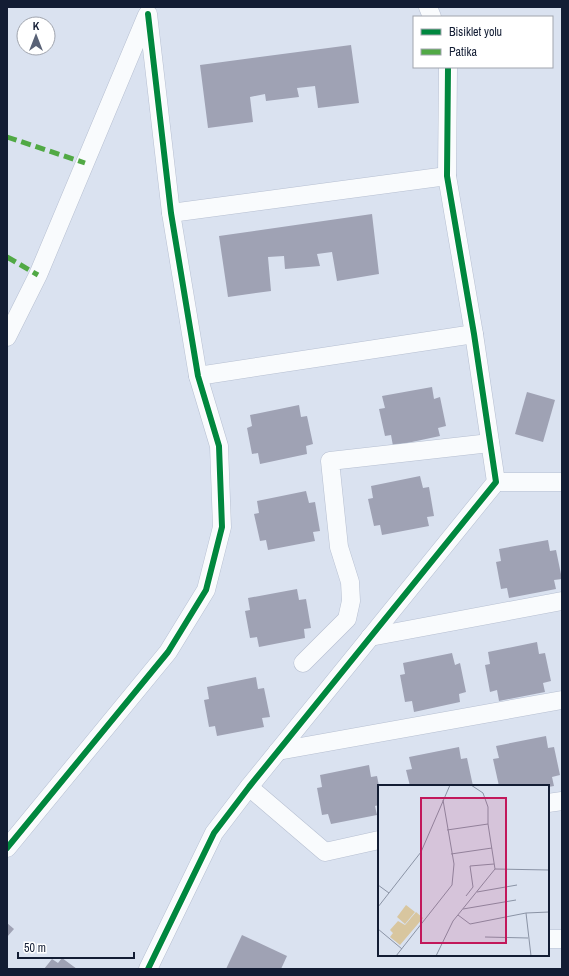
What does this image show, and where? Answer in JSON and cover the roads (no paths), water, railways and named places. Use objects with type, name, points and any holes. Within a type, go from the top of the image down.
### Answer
[{"type":"street","points":[[7,848],[168,652],[206,590],[222,526],[219,446],[198,376],[171,213],[149,11]]},
{"type":"street","points":[[7,337],[38,275],[149,11]]},
{"type":"street","points":[[148,969],[214,833],[248,787],[496,482],[474,334],[447,176],[448,68]]},
{"type":"street","points":[[171,213],[447,176]]},
{"type":"street","points":[[198,376],[474,334]]},
{"type":"street","points":[[303,662],[347,619],[351,601],[350,582],[339,547],[330,461],[490,443]]},
{"type":"street","points":[[496,482],[562,482]]},
{"type":"street","points":[[370,637],[562,602]]},
{"type":"street","points":[[278,751],[562,700]]},
{"type":"street","points":[[248,787],[325,852],[378,840]]},
{"type":"street","points":[[549,803],[562,801]]},
{"type":"street","points":[[549,939],[562,939]]}]
